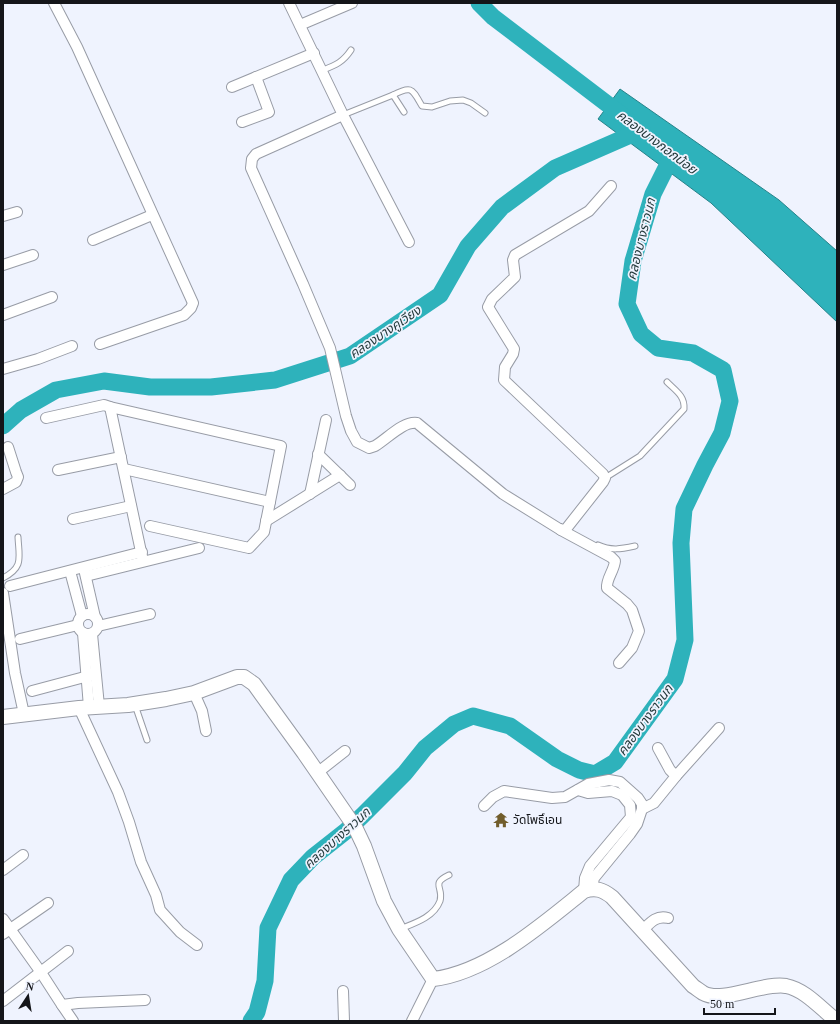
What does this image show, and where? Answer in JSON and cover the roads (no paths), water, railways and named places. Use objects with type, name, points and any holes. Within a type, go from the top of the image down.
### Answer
[{"type":"street","points":[[54,3],[77,47],[193,303],[191,308],[184,315],[100,344]]},
{"type":"street","points":[[290,3],[343,115],[409,242]]},
{"type":"street","points":[[300,25],[352,3]]},
{"type":"street","points":[[232,86],[314,53]]},
{"type":"street","points":[[242,122],[269,112],[256,77]]},
{"type":"street","points":[[343,115],[256,154],[252,159],[251,168],[330,348],[351,431],[357,442],[369,448],[375,446],[405,424],[412,422],[417,423],[503,494],[561,530],[611,557],[615,561],[614,569],[606,584],[607,588],[627,604],[632,610],[639,631],[632,648],[619,663]]},
{"type":"street","points":[[561,530],[566,529],[570,525],[603,482],[605,478],[604,474],[504,380],[504,367],[513,354],[514,349],[488,307],[492,299],[515,277],[513,260],[515,255],[589,211],[611,186]]},
{"type":"street","points":[[3,216],[17,212]]},
{"type":"street","points":[[93,240],[152,214]]},
{"type":"street","points":[[3,265],[33,255]]},
{"type":"street","points":[[3,315],[52,298]]},
{"type":"street","points":[[3,369],[38,359],[72,346]]},
{"type":"street","points":[[46,418],[104,405],[281,446],[264,532],[249,548],[150,526]]},
{"type":"street","points":[[110,407],[142,557]]},
{"type":"street","points":[[310,494],[326,420]]},
{"type":"street","points":[[3,489],[16,482],[18,477],[8,447]]},
{"type":"street","points":[[318,454],[350,485]]},
{"type":"street","points":[[58,470],[121,457]]},
{"type":"street","points":[[124,469],[270,502]]},
{"type":"street","points":[[266,521],[340,475]]},
{"type":"street","points":[[73,519],[132,506]]},
{"type":"street","points":[[24,714],[15,673],[6,590],[70,571],[85,572],[142,557],[199,548]]},
{"type":"street","points":[[70,571],[88,625]]},
{"type":"street","points":[[85,572],[91,675],[89,707],[129,822],[141,862],[156,896],[160,910],[180,932],[197,945]]},
{"type":"street","points":[[20,639],[150,614]]},
{"type":"street","points":[[32,691],[91,675]]},
{"type":"street","points":[[3,717],[89,707],[135,704],[194,693],[237,677],[244,677],[254,684],[354,827],[364,846],[384,901],[399,929],[433,979]]},
{"type":"street","points":[[194,693],[202,711],[206,731]]},
{"type":"street","points":[[642,809],[654,803],[719,728]]},
{"type":"street","points":[[658,748],[670,770],[676,776]]},
{"type":"street","points":[[317,773],[345,751]]},
{"type":"street","points":[[433,979],[444,978],[475,967],[493,957],[538,928],[588,890],[594,878],[637,824],[642,809],[642,804],[638,798],[620,782],[609,780],[588,784],[565,797],[552,798],[504,791],[493,797],[484,806]]},
{"type":"street","points":[[578,790],[588,793],[612,791],[622,795],[630,805],[631,817],[590,866],[585,878],[588,890]]},
{"type":"street","points":[[3,870],[23,855]]},
{"type":"street","points":[[588,890],[603,890],[612,897],[693,986],[704,994],[720,996],[768,986],[787,986],[800,992],[837,1021]]},
{"type":"street","points":[[7,931],[48,903]]},
{"type":"street","points":[[642,930],[659,917],[668,918]]},
{"type":"street","points":[[3,919],[7,931],[40,971],[73,1021]]},
{"type":"street","points":[[3,1001],[68,950]]},
{"type":"street","points":[[412,1021],[433,979]]},
{"type":"street","points":[[343,991],[344,1021]]},
{"type":"street","points":[[62,1005],[145,1000]]},
{"type":"lane","points":[[322,70],[339,63],[346,58],[352,50]]},
{"type":"lane","points":[[343,115],[405,89],[409,89],[413,92],[422,106],[432,107],[450,101],[463,100],[471,103],[485,113]]},
{"type":"lane","points":[[393,95],[404,112]]},
{"type":"lane","points":[[605,478],[640,456],[684,409],[682,398],[667,382]]},
{"type":"lane","points":[[3,578],[12,573],[17,568],[19,563],[18,537]]},
{"type":"lane","points":[[582,541],[591,542],[605,548],[615,550],[635,546]]},
{"type":"lane","points":[[135,704],[147,740]]},
{"type":"lane","points":[[399,929],[417,922],[432,913],[440,899],[439,882],[441,879],[449,875]]},
{"type":"water","points":[[620,89],[779,200],[837,251],[837,322],[711,203],[598,119]]},
{"type":"waterway","name":"คลองบางกอกน้อย","points":[[479,3],[493,17],[627,119]]},
{"type":"waterway","name":"คลองบางคูเวียง","points":[[3,426],[21,410],[56,390],[104,381],[150,387],[211,387],[275,380],[350,356],[440,295],[468,246],[502,207],[555,168],[642,130]]},
{"type":"waterway","name":"คลองบางราวนก","points":[[251,1021],[257,1012],[265,981],[268,928],[291,880],[313,857],[346,831],[362,816],[405,773],[425,748],[454,724],[473,716],[510,726],[557,759],[579,770],[595,774],[615,762],[675,679],[685,640],[681,543],[684,509],[722,433],[730,401],[723,370],[693,353],[658,348],[641,334],[627,304],[633,261],[653,194],[673,154]]},
{"type":"place","name":"วัดโพธิ์เอน","points":[[501,820]]}]
